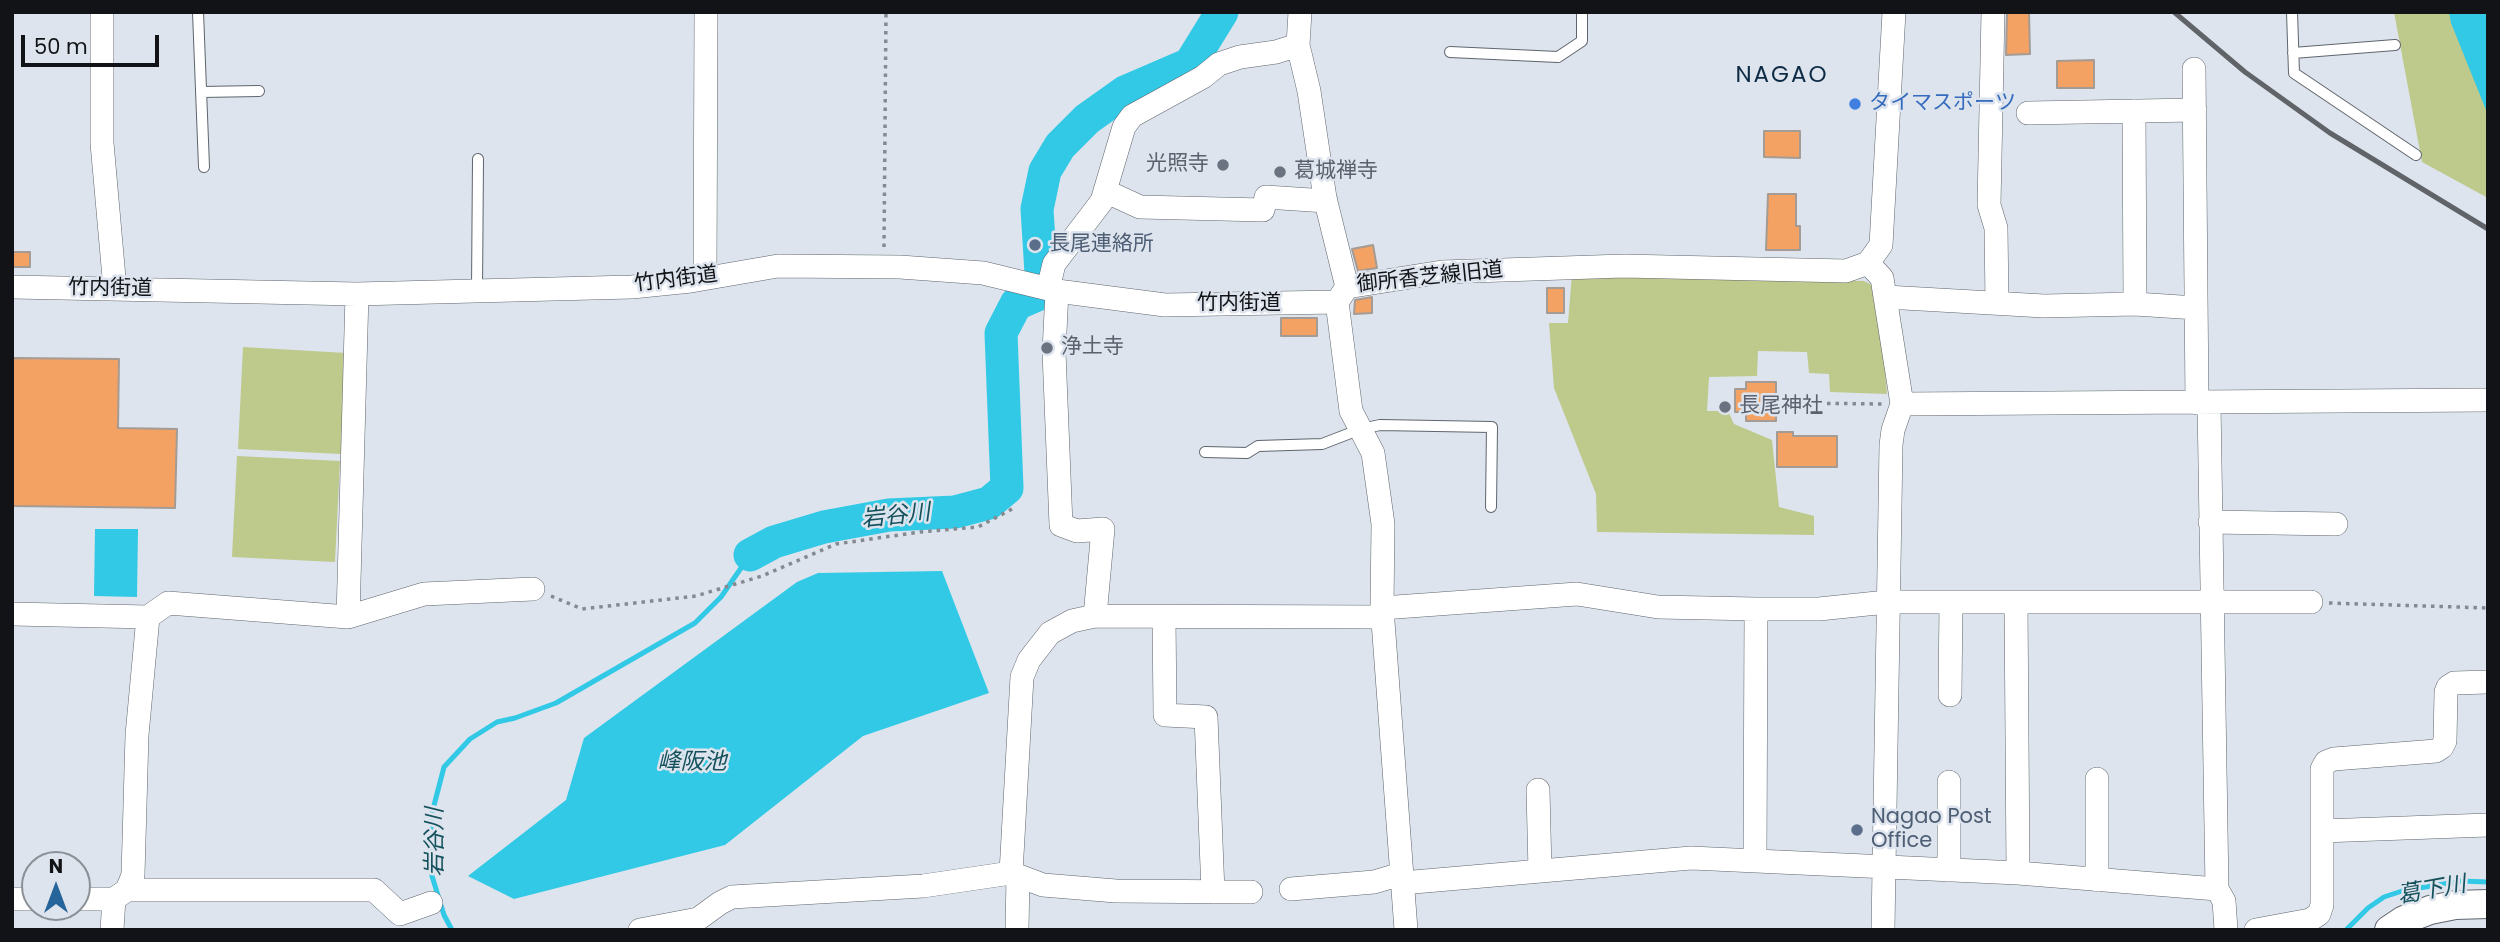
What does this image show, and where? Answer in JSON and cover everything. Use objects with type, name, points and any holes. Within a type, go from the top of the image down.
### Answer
[{"type":"street","points":[[102,12],[102,143],[115,289]]},
{"type":"street","points":[[705,278],[706,12]]},
{"type":"street","points":[[1300,12],[1298,45],[1309,91],[1342,294]]},
{"type":"street","points":[[1883,930],[1891,445],[1902,404],[1882,278],[1868,263],[1881,246],[1894,12]]},
{"type":"street","points":[[1993,12],[1989,205],[1996,228],[1997,303]]},
{"type":"street","points":[[1095,616],[1103,529],[1077,531],[1061,525],[1054,352],[1046,288],[1054,264],[1102,201],[1124,127],[1132,116],[1203,77],[1219,64],[1298,45]]},
{"type":"street","points":[[2194,69],[2196,308],[2210,522],[2217,889],[2224,901],[2226,930]]},
{"type":"street","points":[[2028,113],[2195,110]]},
{"type":"street","points":[[2134,111],[2135,304]]},
{"type":"street","points":[[1105,191],[1140,207],[1263,210],[1266,197],[1326,201]]},
{"type":"street","name":"御所香芝線旧道","points":[[1406,930],[1383,612],[1383,524],[1373,453],[1351,411],[1342,294],[1442,272],[1624,266],[1846,271],[1868,263]]},
{"type":"street","name":"竹内街道","points":[[12,286],[357,294],[632,287],[691,281],[778,266],[884,267],[983,273],[1046,288],[1165,305],[1277,304],[1342,294]]},
{"type":"street","points":[[348,617],[357,294]]},
{"type":"street","points":[[1886,297],[2044,306],[2135,304],[2196,308]]},
{"type":"street","points":[[1902,404],[2488,400]]},
{"type":"street","points":[[2210,522],[2336,524]]},
{"type":"street","points":[[12,614],[148,617],[167,603],[348,617],[424,594],[533,589]]},
{"type":"street","points":[[1017,930],[1014,874],[1022,677],[1029,660],[1049,634],[1072,621],[1095,616],[1383,612],[1577,594],[1658,607],[1819,609],[1888,602],[2311,602]]},
{"type":"street","points":[[1950,695],[1951,602]]},
{"type":"street","points":[[2016,602],[2018,873]]},
{"type":"street","points":[[1755,861],[1756,608]]},
{"type":"street","points":[[112,930],[121,894],[133,875],[137,735],[148,617]]},
{"type":"street","points":[[1164,617],[1165,715],[1206,717],[1213,892]]},
{"type":"street","points":[[2256,930],[2310,920],[2319,914],[2322,905],[2322,769],[2326,762],[2334,759],[2436,751],[2445,741],[2448,687],[2454,683],[2488,682]]},
{"type":"street","points":[[2097,779],[2097,880]]},
{"type":"street","points":[[1949,782],[1949,870]]},
{"type":"street","points":[[1538,790],[1540,871]]},
{"type":"street","points":[[2322,831],[2488,825]]},
{"type":"street","points":[[1291,889],[1540,871],[1670,858],[2018,873],[2217,889]]},
{"type":"street","points":[[640,930],[698,919],[720,902],[732,897],[923,886],[1014,874],[1043,885],[1116,891],[1251,892]]},
{"type":"street","points":[[91,897],[121,894],[374,890],[400,914],[431,902]]},
{"type":"street","points":[[2389,930],[2404,920],[2430,910],[2455,905],[2488,904]]},
{"type":"lane","points":[[198,12],[204,167]]},
{"type":"lane","points":[[1450,52],[1558,57],[1582,41],[1582,12]]},
{"type":"lane","points":[[2292,12],[2294,73],[2416,155]]},
{"type":"lane","points":[[2293,53],[2395,45]]},
{"type":"lane","points":[[201,92],[259,91]]},
{"type":"lane","points":[[477,290],[478,159]]},
{"type":"lane","points":[[1205,452],[1247,453],[1258,446],[1322,444],[1361,429],[1380,425],[1492,427],[1491,507]]},
{"type":"path","points":[[884,267],[886,12]]},
{"type":"path","points":[[1793,403],[1902,404]]},
{"type":"path","points":[[533,589],[582,608],[696,596],[762,576],[836,544],[978,527],[1012,509]]},
{"type":"path","points":[[2311,602],[2488,608]]},
{"type":"green space","points":[[2394,12],[2488,12],[2488,198],[2422,162]]},
{"type":"green space","name":"長尾神社","points":[[1572,274],[1864,281],[1878,288],[1887,394],[1830,392],[1829,374],[1809,373],[1807,352],[1758,351],[1757,376],[1709,377],[1707,411],[1728,411],[1734,424],[1772,440],[1779,507],[1814,516],[1814,535],[1597,532],[1596,494],[1554,388],[1549,323],[1568,323]]},
{"type":"green space","points":[[243,347],[346,353],[341,454],[238,449]]},
{"type":"green space","points":[[237,456],[340,461],[335,562],[232,557]]},
{"type":"water","points":[[2449,12],[2488,12],[2488,115],[2451,23]]},
{"type":"water","points":[[95,529],[138,529],[137,597],[94,596]]},
{"type":"water","name":"峰阪池","points":[[942,571],[989,693],[863,736],[725,845],[514,899],[468,876],[566,800],[584,738],[797,582],[818,573]]},
{"type":"building","points":[[2007,12],[2029,12],[2030,54],[2006,55]]},
{"type":"building","points":[[2094,60],[2094,88],[2057,88],[2057,61]]},
{"type":"building","points":[[1764,131],[1800,131],[1800,158],[1764,157]]},
{"type":"building","points":[[1768,194],[1796,194],[1796,226],[1800,226],[1800,250],[1766,250]]},
{"type":"building","points":[[1373,245],[1377,268],[1358,271],[1352,249]]},
{"type":"building","points":[[12,252],[30,252],[30,267],[12,267]]},
{"type":"building","points":[[1547,288],[1564,288],[1564,313],[1547,313]]},
{"type":"building","points":[[1372,297],[1372,313],[1354,314],[1355,300]]},
{"type":"building","points":[[1281,318],[1317,318],[1317,336],[1281,336]]},
{"type":"building","points":[[12,358],[119,359],[118,428],[177,429],[175,508],[12,506]]},
{"type":"building","points":[[1746,382],[1776,382],[1776,421],[1746,421],[1746,412],[1735,412],[1735,389],[1746,389]]},
{"type":"building","points":[[1777,432],[1793,432],[1793,436],[1837,436],[1837,467],[1777,467]]},
{"type":"waterway","name":"岩谷川","points":[[750,555],[774,542],[824,527],[889,515],[955,512],[989,503],[1007,488],[1001,333],[1016,304],[1039,294],[1041,273],[1037,209],[1045,171],[1060,146],[1087,119],[1125,92],[1190,64],[1222,12]]},
{"type":"waterway","name":"岩谷川","points":[[452,930],[444,915],[432,876],[432,813],[444,767],[470,739],[497,722],[556,703],[695,623],[721,597],[750,555]]},
{"type":"waterway","name":"葛下川","points":[[2346,930],[2368,908],[2384,897],[2402,891],[2460,881],[2488,882]]},
{"type":"railway","points":[[2174,12],[2245,72],[2330,133],[2488,229]]},
{"type":"place","name":"タイマスポーツ","points":[[1855,104]]},
{"type":"place","name":"光照寺","points":[[1223,165]]},
{"type":"place","name":"葛城禅寺","points":[[1280,172]]},
{"type":"place","name":"長尾連絡所","points":[[1035,245]]},
{"type":"place","name":"浄土寺","points":[[1047,348]]},
{"type":"place","name":"長尾神社","points":[[1725,407]]},
{"type":"place","name":"Nagao Post Office","points":[[1857,830]]},
{"type":"district","name":"NAGAO","points":[[1782,76]]}]
